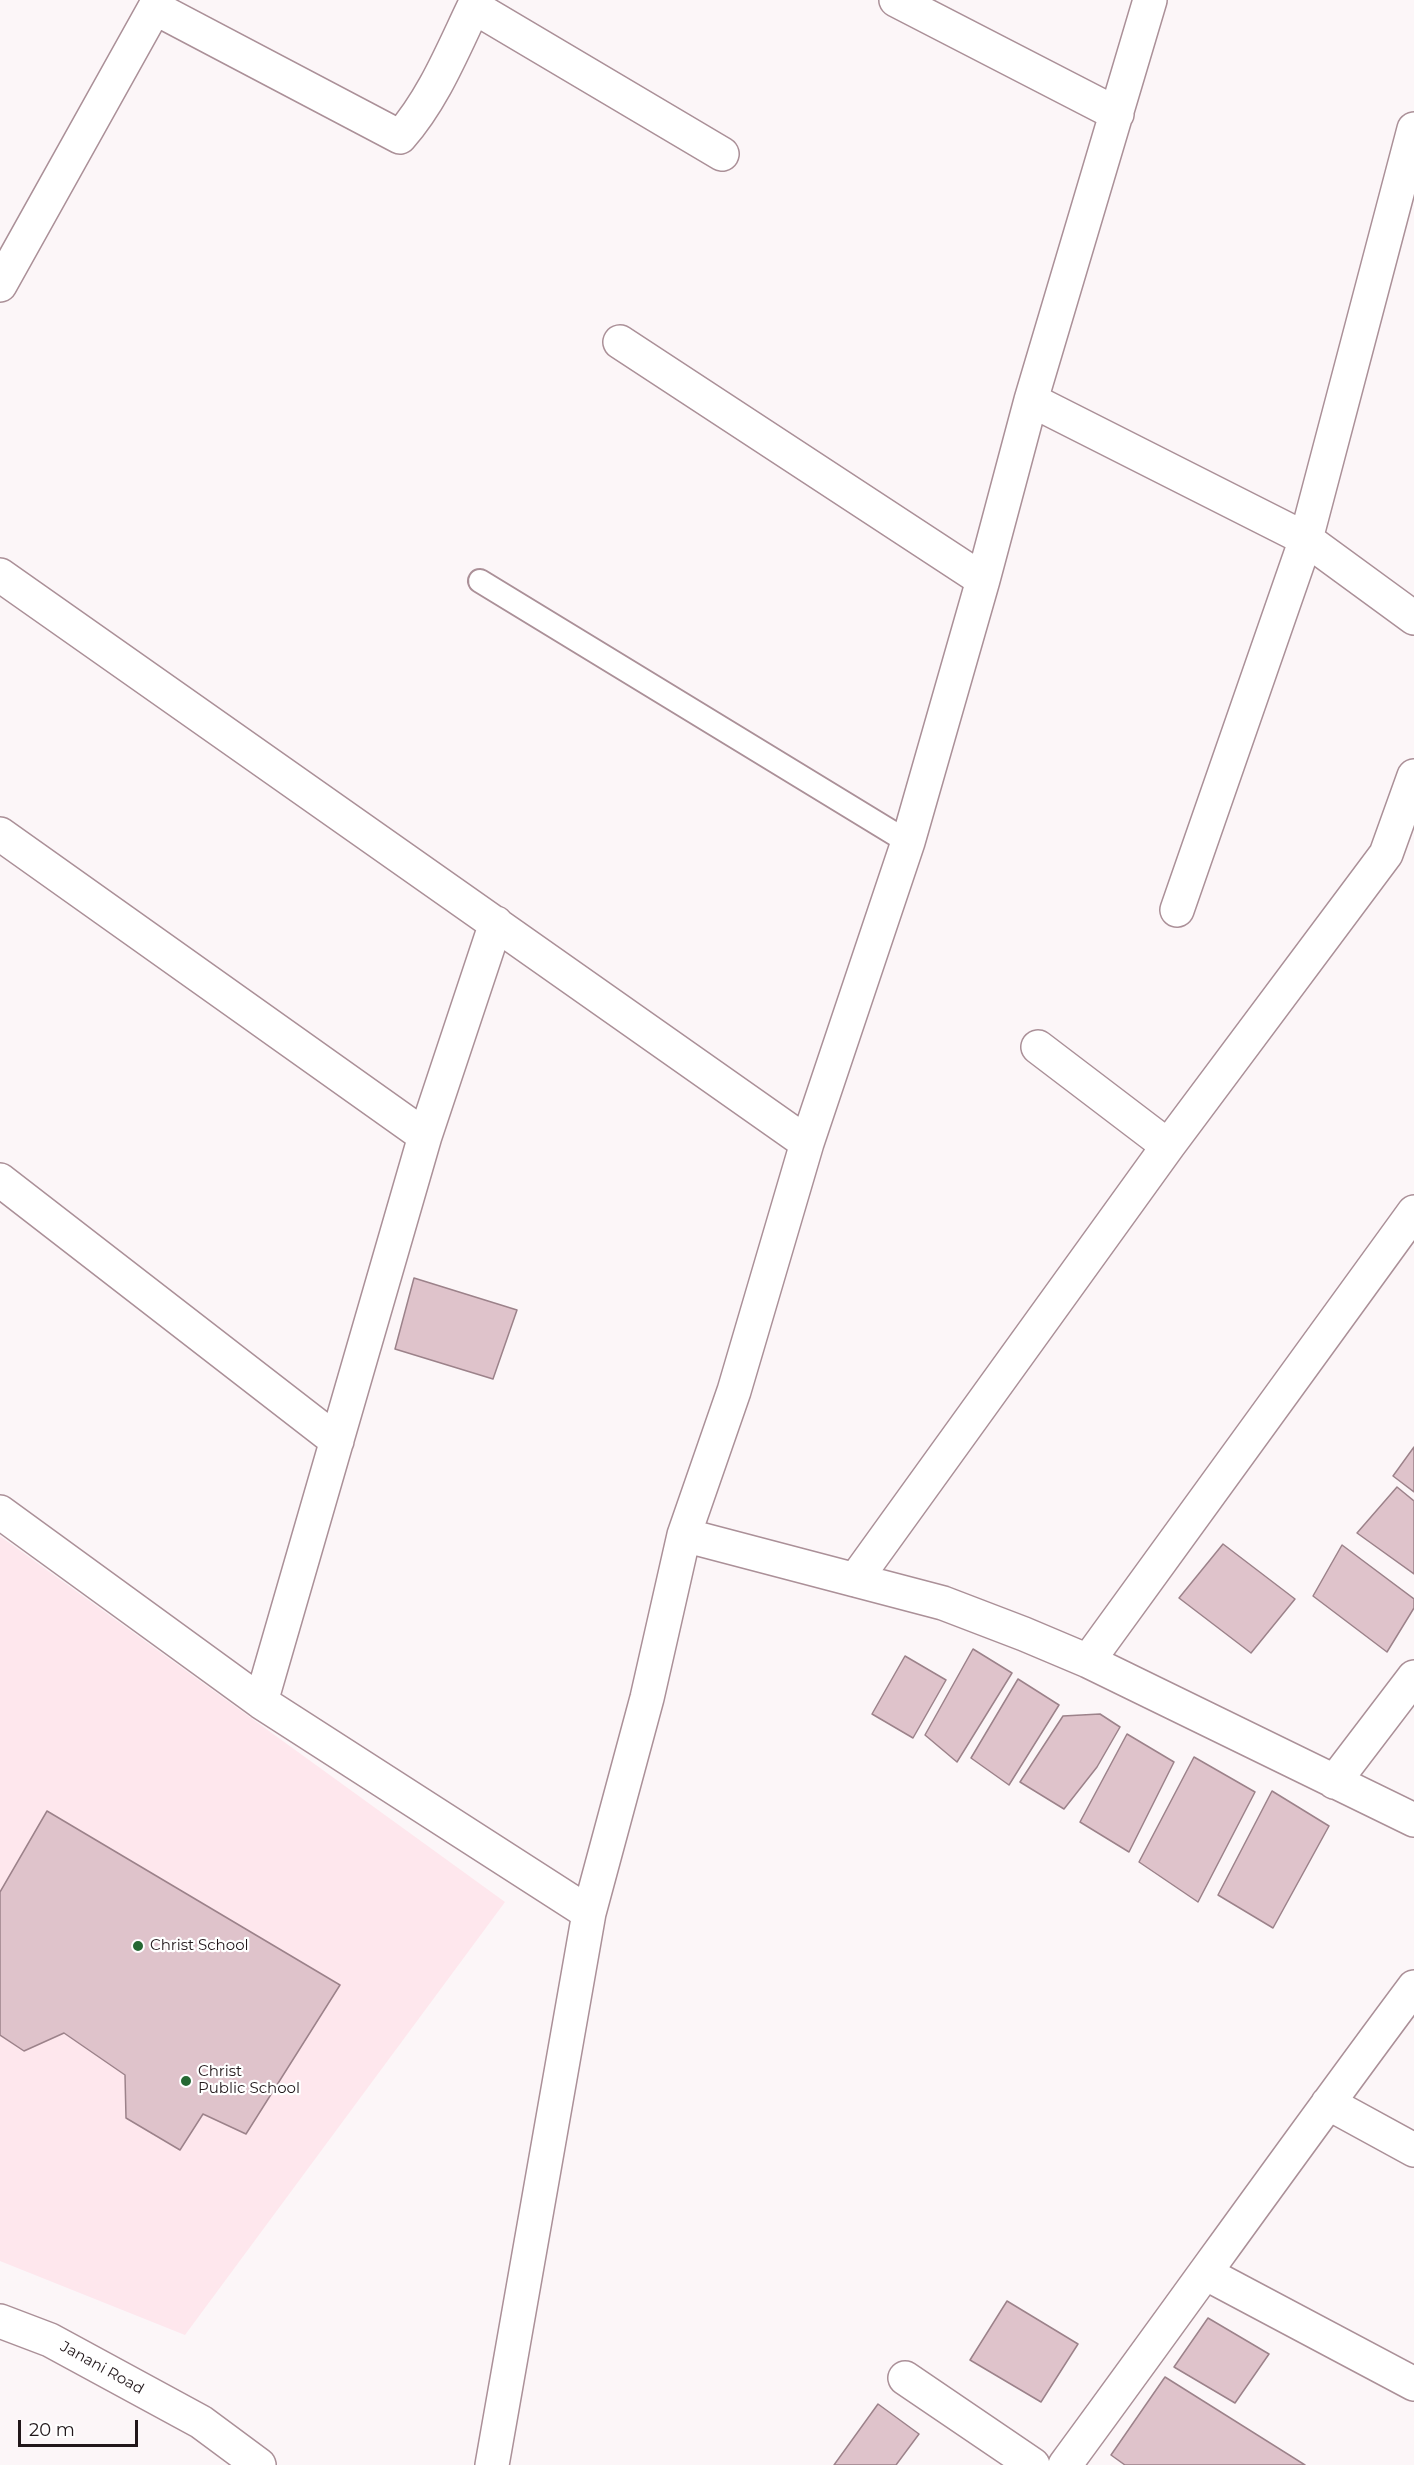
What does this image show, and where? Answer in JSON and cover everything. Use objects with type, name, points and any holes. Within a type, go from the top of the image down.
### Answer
[{"type":"street","points":[[896,0],[1117,114]]},
{"type":"street","points":[[492,2465],[589,1913],[647,1698],[684,1535],[734,1391],[807,1143],[908,842],[983,580],[1031,400],[1150,0]]},
{"type":"street","points":[[0,285],[157,4],[400,137],[418,117],[429,98],[476,3],[722,154]]},
{"type":"street","points":[[1177,910],[1306,539],[1414,129]]},
{"type":"street","points":[[620,342],[983,580]]},
{"type":"street","points":[[1031,400],[1306,539],[1414,618]]},
{"type":"street","points":[[0,575],[807,1143]]},
{"type":"street","points":[[855,1580],[1168,1146],[1386,854],[1414,776]]},
{"type":"street","points":[[0,834],[425,1136]]},
{"type":"street","points":[[261,1702],[425,1136],[496,923]]},
{"type":"street","points":[[1038,1047],[1168,1146]]},
{"type":"street","points":[[0,1180],[337,1440]]},
{"type":"street","points":[[1088,1661],[1414,1212]]},
{"type":"street","points":[[0,1512],[261,1702],[589,1913]]},
{"type":"street","points":[[684,1535],[943,1603],[1088,1661],[1414,1820]]},
{"type":"street","points":[[1334,1782],[1414,1677]]},
{"type":"street","points":[[1065,2465],[1207,2274],[1328,2103],[1414,1987]]},
{"type":"street","points":[[1328,2103],[1414,2150]]},
{"type":"street","points":[[1207,2274],[1414,2384]]},
{"type":"street","name":"Janani Road","points":[[0,2321],[50,2340],[201,2422],[260,2465]]},
{"type":"street","points":[[905,2378],[1033,2465]]},
{"type":"lane","points":[[480,581],[908,842]]},
{"type":"shaded area","name":"Christ Public School","points":[[0,1536],[505,1902],[185,2335],[0,2261]]},
{"type":"building","points":[[414,1278],[517,1310],[493,1379],[395,1349]]},
{"type":"building","points":[[1414,1447],[1414,1492],[1393,1476]]},
{"type":"building","points":[[1397,1487],[1414,1501],[1414,1574],[1357,1533]]},
{"type":"building","points":[[1223,1544],[1295,1599],[1251,1653],[1179,1598]]},
{"type":"building","points":[[1342,1545],[1414,1599],[1414,1608],[1387,1652],[1313,1596]]},
{"type":"building","points":[[973,1649],[1012,1673],[957,1762],[925,1735]]},
{"type":"building","points":[[905,1656],[946,1680],[913,1738],[872,1714]]},
{"type":"building","points":[[1018,1679],[1059,1705],[1009,1785],[971,1758]]},
{"type":"building","points":[[1100,1714],[1120,1727],[1097,1767],[1064,1809],[1020,1782],[1063,1716]]},
{"type":"building","points":[[1127,1734],[1174,1762],[1129,1852],[1080,1822]]},
{"type":"building","points":[[1194,1757],[1255,1792],[1198,1902],[1139,1862]]},
{"type":"building","points":[[1272,1791],[1329,1826],[1273,1928],[1218,1895]]},
{"type":"building","name":"Christ School","points":[[47,1811],[340,1985],[246,2134],[203,2114],[180,2150],[126,2118],[125,2075],[64,2033],[24,2051],[0,2035],[0,1892]]},
{"type":"building","points":[[1007,2301],[1078,2344],[1041,2402],[970,2360]]},
{"type":"building","points":[[1208,2318],[1269,2354],[1235,2403],[1174,2367]]},
{"type":"building","points":[[1165,2377],[1305,2465],[1125,2465],[1111,2455]]},
{"type":"building","points":[[878,2404],[919,2434],[896,2465],[834,2465]]},
{"type":"place","name":"Christ School","points":[[138,1946]]},
{"type":"place","name":"Christ Public School","points":[[186,2081]]}]
